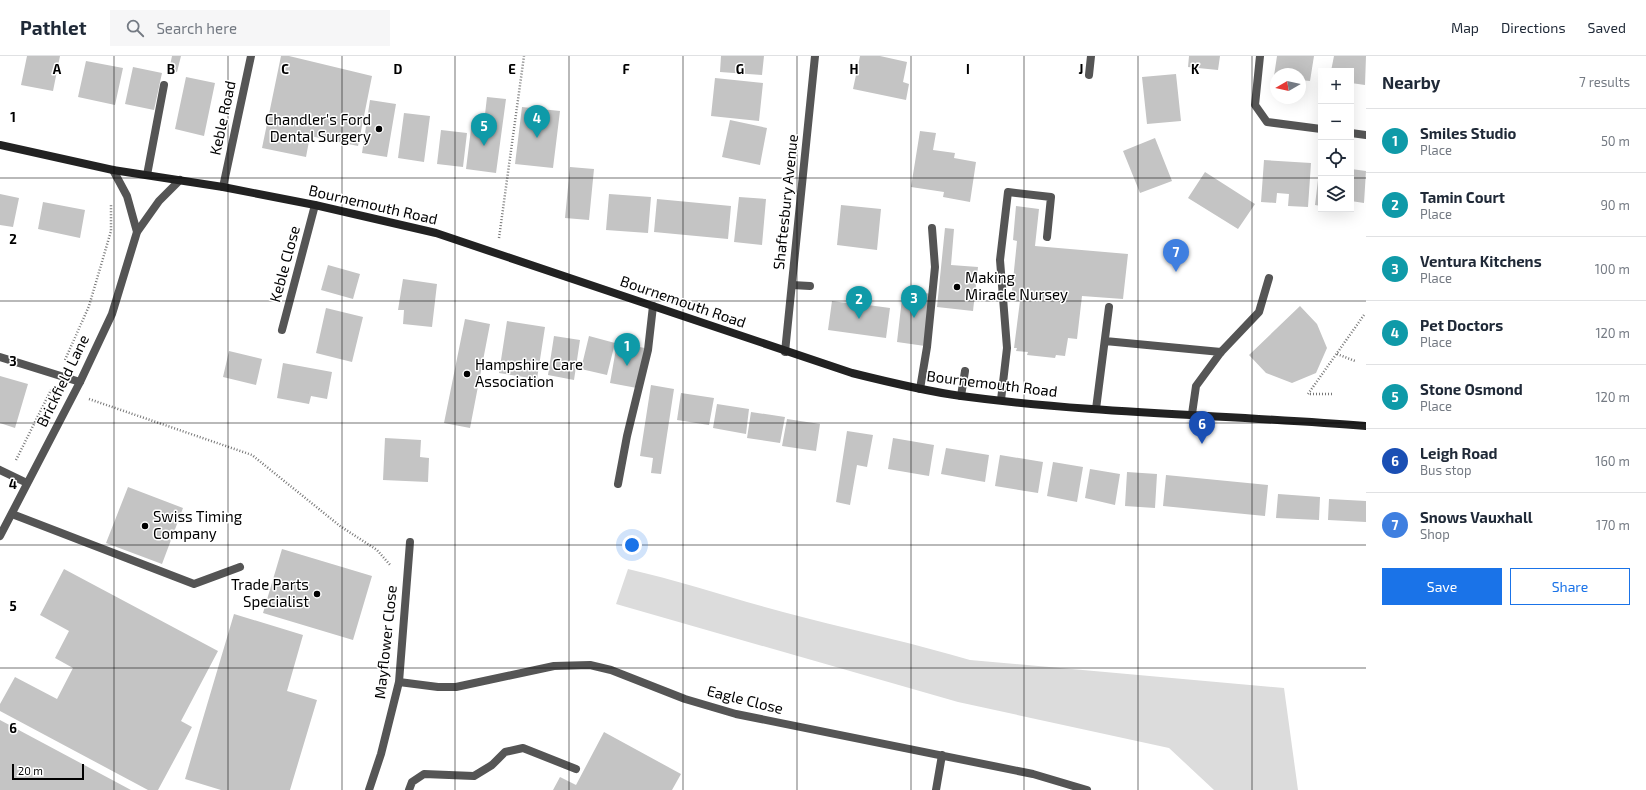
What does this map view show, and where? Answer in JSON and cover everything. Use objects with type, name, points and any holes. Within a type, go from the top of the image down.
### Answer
[{"type":"main road","name":"Bournemouth Road","points":[[0,145],[113,170],[223,187],[315,205],[436,233],[654,306],[785,352],[852,373],[920,389],[961,396],[1096,409],[1366,426]]},
{"type":"street","name":"Keble Road","points":[[223,187],[251,56]]},
{"type":"street","name":"Shaftesbury Avenue","points":[[785,352],[815,56]]},
{"type":"street","points":[[1088,75],[1091,56]]},
{"type":"street","points":[[1260,56],[1255,105],[1267,122],[1318,129]]},
{"type":"street","points":[[147,175],[164,85]]},
{"type":"street","points":[[1354,133],[1366,135]]},
{"type":"street","points":[[113,170],[127,196],[137,232]]},
{"type":"street","name":"Brickfield Lane","points":[[0,536],[80,382],[112,314],[137,232],[159,201],[180,180]]},
{"type":"street","points":[[1001,400],[1007,348],[1000,260],[1008,192],[1051,197],[1047,237]]},
{"type":"street","name":"Keble Close","points":[[282,330],[315,205]]},
{"type":"street","points":[[920,389],[927,347],[935,267],[932,228]]},
{"type":"street","points":[[1192,414],[1196,386],[1221,352],[1259,312],[1269,278]]},
{"type":"street","points":[[792,285],[810,286]]},
{"type":"street","points":[[618,484],[627,436],[648,350],[654,306]]},
{"type":"street","points":[[1096,409],[1109,307]]},
{"type":"street","points":[[1105,341],[1221,352]]},
{"type":"street","points":[[0,357],[80,382]]},
{"type":"street","points":[[961,396],[965,371]]},
{"type":"street","points":[[0,470],[27,483]]},
{"type":"street","points":[[12,514],[194,584],[240,567]]},
{"type":"street","name":"Mayflower Close","points":[[370,790],[381,754],[398,682],[410,542]]},
{"type":"street","name":"Eagle Close","points":[[398,682],[438,688],[456,687],[554,666],[590,665],[611,670],[685,699],[736,714],[1033,774],[1087,790]]},
{"type":"street","points":[[409,790],[412,782],[424,774],[474,776],[492,765],[505,752],[524,748],[576,769]]},
{"type":"street","points":[[936,790],[942,755]]},
{"type":"path","points":[[496,253],[524,56]]},
{"type":"path","points":[[9,474],[58,376],[91,299],[111,231],[109,199]]},
{"type":"path","points":[[1332,394],[1308,394],[1364,315]]},
{"type":"path","points":[[1336,354],[1355,361]]},
{"type":"path","points":[[74,393],[252,454],[340,526],[377,550],[392,566],[393,575],[397,580],[407,581]]},
{"type":"shaded area","points":[[628,569],[673,580],[784,612],[909,643],[970,660],[1284,688],[1298,790],[1214,790],[1169,748],[958,702],[616,604]]},
{"type":"building","points":[[27,56],[60,56],[53,91],[21,85]]},
{"type":"building","points":[[172,56],[181,56],[177,72],[169,70]]},
{"type":"building","points":[[281,56],[289,56],[372,76],[358,146],[310,136],[306,157],[262,148]]},
{"type":"building","points":[[721,56],[764,56],[762,75],[720,72]]},
{"type":"building","points":[[860,56],[880,56],[907,62],[903,82],[909,84],[906,100],[853,89]]},
{"type":"building","points":[[1189,56],[1220,56],[1218,70],[1188,67]]},
{"type":"building","points":[[1277,56],[1314,56],[1310,81],[1306,81],[1306,68],[1275,68]]},
{"type":"building","points":[[1334,56],[1366,56],[1365,85],[1354,83],[1354,68],[1332,68]]},
{"type":"building","points":[[86,61],[123,68],[115,105],[78,97]]},
{"type":"building","points":[[133,67],[162,73],[154,110],[125,104]]},
{"type":"building","points":[[1176,74],[1181,121],[1147,124],[1142,77]]},
{"type":"building","points":[[186,77],[215,83],[204,136],[175,129]]},
{"type":"building","points":[[715,78],[763,83],[759,121],[711,116]]},
{"type":"building","points":[[487,97],[506,99],[496,173],[466,169],[472,121],[484,123]]},
{"type":"building","name":"Chandler's Ford Dental Surgery","points":[[370,100],[396,104],[387,157],[362,153]]},
{"type":"building","points":[[522,107],[560,111],[553,168],[515,164]]},
{"type":"building","points":[[404,113],[430,116],[424,162],[398,158]]},
{"type":"building","points":[[730,120],[767,128],[760,165],[722,157]]},
{"type":"building","points":[[441,130],[467,133],[463,167],[437,164]]},
{"type":"building","points":[[920,131],[936,133],[933,150],[955,153],[954,158],[976,162],[970,202],[943,197],[944,192],[911,187]]},
{"type":"building","points":[[1155,138],[1172,181],[1140,193],[1123,151]]},
{"type":"building","points":[[1264,160],[1311,163],[1308,207],[1288,206],[1289,194],[1277,193],[1276,203],[1261,202]]},
{"type":"building","points":[[570,167],[594,169],[589,220],[565,218]]},
{"type":"building","points":[[1354,169],[1366,171],[1364,203],[1354,201]]},
{"type":"building","points":[[1205,172],[1255,204],[1238,229],[1188,198]]},
{"type":"building","points":[[1318,180],[1318,206],[1315,205]]},
{"type":"building","points":[[0,194],[19,198],[13,227],[0,225]]},
{"type":"building","points":[[609,194],[651,197],[648,233],[606,230]]},
{"type":"building","points":[[739,197],[766,199],[762,245],[734,242]]},
{"type":"building","points":[[657,199],[731,206],[728,239],[654,232]]},
{"type":"building","points":[[43,202],[85,210],[80,238],[38,229]]},
{"type":"building","points":[[841,205],[881,209],[877,250],[837,245]]},
{"type":"building","points":[[1016,206],[1039,209],[1035,246],[1128,254],[1123,299],[1082,296],[1077,339],[1068,338],[1065,356],[1056,355],[1055,358],[1027,355],[1028,352],[1016,351],[1017,348],[1014,348],[1020,301],[1011,300],[1017,241],[1013,240]]},
{"type":"building","name":"Making Miracle Nursey","points":[[945,228],[954,229],[951,265],[978,267],[973,311],[937,307]]},
{"type":"building","points":[[328,265],[360,274],[353,299],[321,290]]},
{"type":"building","points":[[403,279],[437,284],[432,327],[403,324],[404,310],[398,310]]},
{"type":"building","points":[[903,290],[932,294],[925,346],[897,342]]},
{"type":"building","points":[[854,300],[868,302],[868,305],[890,308],[886,338],[828,330],[832,301],[854,304]]},
{"type":"building","points":[[1300,306],[1317,324],[1327,348],[1316,373],[1292,383],[1266,373],[1249,355]]},
{"type":"building","points":[[326,308],[363,317],[352,362],[316,353]]},
{"type":"building","name":"Hampshire Care Association","points":[[465,319],[490,324],[470,428],[444,423]]},
{"type":"building","points":[[507,321],[545,327],[537,379],[499,373]]},
{"type":"building","points":[[554,336],[580,340],[574,380],[548,375]]},
{"type":"building","points":[[589,336],[615,343],[607,375],[581,369]]},
{"type":"building","points":[[617,343],[645,348],[637,388],[610,383]]},
{"type":"building","points":[[229,351],[262,359],[256,385],[223,377]]},
{"type":"building","points":[[283,363],[332,372],[327,399],[311,396],[309,404],[277,398]]},
{"type":"building","points":[[0,376],[28,384],[15,428],[0,423]]},
{"type":"building","points":[[651,385],[674,389],[661,474],[651,473],[653,458],[640,456]]},
{"type":"building","points":[[681,393],[714,398],[709,425],[677,420]]},
{"type":"building","points":[[717,404],[749,409],[746,434],[713,428]]},
{"type":"building","points":[[751,412],[785,417],[780,443],[747,438]]},
{"type":"building","points":[[787,419],[820,424],[816,451],[782,446]]},
{"type":"building","points":[[847,431],[873,435],[867,467],[857,465],[850,505],[836,502]]},
{"type":"building","points":[[385,438],[421,440],[420,457],[429,458],[428,482],[383,480]]},
{"type":"building","points":[[893,438],[934,445],[929,476],[888,469]]},
{"type":"building","points":[[946,448],[989,455],[985,482],[941,474]]},
{"type":"building","points":[[1000,455],[1043,462],[1038,493],[995,486]]},
{"type":"building","points":[[1053,462],[1083,467],[1077,502],[1047,496]]},
{"type":"building","points":[[1090,469],[1120,474],[1115,505],[1085,498]]},
{"type":"building","points":[[1127,472],[1157,474],[1155,508],[1125,506]]},
{"type":"building","points":[[1166,475],[1268,485],[1265,516],[1163,506]]},
{"type":"building","name":"Swiss Timing Company","points":[[128,487],[183,508],[162,564],[106,543]]},
{"type":"building","points":[[1278,494],[1320,497],[1319,520],[1276,518]]},
{"type":"building","points":[[1329,499],[1366,501],[1366,522],[1328,520]]},
{"type":"building","name":"Trade Parts Specialist","points":[[282,549],[372,576],[353,640],[263,613]]},
{"type":"building","points":[[64,569],[218,651],[181,721],[192,727],[158,790],[148,790],[0,711],[0,704],[15,677],[57,699],[73,668],[55,658],[69,631],[40,615]]},
{"type":"building","points":[[234,614],[303,635],[287,691],[317,700],[290,790],[221,790],[185,779]]},
{"type":"building","points":[[0,720],[131,790],[0,790]]},
{"type":"building","points":[[604,732],[681,774],[672,790],[553,790],[560,777],[576,785]]},
{"type":"place","name":"Chandler's Ford Dental Surgery","points":[[379,129]]},
{"type":"place","name":"Pet Doctors","points":[[537,138]]},
{"type":"place","name":"Stone Osmond","points":[[484,146]]},
{"type":"place","name":"Snows Vauxhall","points":[[1176,272]]},
{"type":"place","name":"Making Miracle Nursey","points":[[957,287]]},
{"type":"place","name":"Ventura Kitchens","points":[[914,318]]},
{"type":"place","name":"Tamin Court","points":[[859,319]]},
{"type":"place","name":"Smiles Studio","points":[[627,366]]},
{"type":"place","name":"Hampshire Care Association","points":[[467,374]]},
{"type":"place","name":"Leigh Road","points":[[1202,444]]},
{"type":"place","name":"Swiss Timing Company","points":[[145,526]]},
{"type":"place","name":"Trade Parts Specialist","points":[[317,594]]}]
